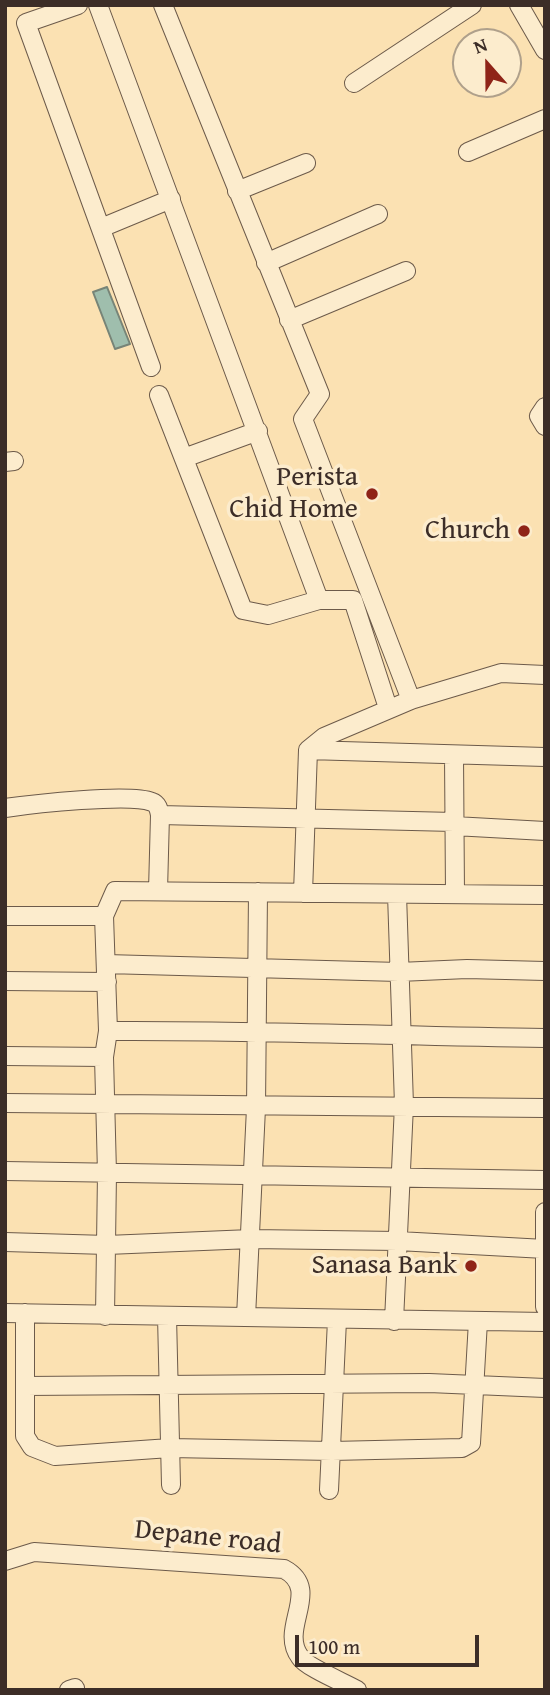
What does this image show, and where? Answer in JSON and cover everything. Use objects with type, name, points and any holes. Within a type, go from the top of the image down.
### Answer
[{"type":"street","points":[[78,5],[26,23],[151,367]]},
{"type":"street","points":[[97,5],[319,600]]},
{"type":"street","points":[[163,5],[320,394],[303,419],[411,700]]},
{"type":"street","points":[[354,83],[472,5]]},
{"type":"street","points":[[519,5],[545,50]]},
{"type":"street","points":[[468,152],[545,119]]},
{"type":"street","points":[[237,191],[306,163]]},
{"type":"street","points":[[101,228],[171,199]]},
{"type":"street","points":[[266,263],[378,215]]},
{"type":"street","points":[[289,320],[406,271]]},
{"type":"street","points":[[159,395],[243,610],[268,615],[319,600],[353,600],[388,708]]},
{"type":"street","points":[[545,407],[539,416],[545,426]]},
{"type":"street","points":[[184,458],[258,431]]},
{"type":"street","points":[[303,893],[308,750],[324,737],[411,700],[501,673],[545,675]]},
{"type":"street","points":[[308,750],[545,757]]},
{"type":"street","points":[[454,755],[455,894]]},
{"type":"street","points":[[5,808],[126,799],[152,802],[158,807],[160,815],[158,891]]},
{"type":"street","points":[[160,815],[454,824],[545,831]]},
{"type":"street","points":[[105,1316],[107,1173],[104,1058],[108,1031],[104,916],[115,891],[545,895]]},
{"type":"street","points":[[246,1317],[256,1108],[258,892]]},
{"type":"street","points":[[394,1321],[404,1105],[397,894]]},
{"type":"street","points":[[5,916],[104,916]]},
{"type":"street","points":[[5,981],[107,973],[256,968],[399,972],[467,969],[545,971]]},
{"type":"street","points":[[108,1031],[257,1030],[545,1038]]},
{"type":"street","points":[[5,1055],[104,1058]]},
{"type":"street","points":[[5,1103],[256,1108],[404,1105],[545,1108]]},
{"type":"street","points":[[5,1171],[545,1180]]},
{"type":"street","points":[[545,1212],[545,1307]]},
{"type":"street","points":[[5,1242],[107,1244],[251,1239],[398,1241],[544,1249]]},
{"type":"street","points":[[5,1313],[545,1322]]},
{"type":"street","points":[[25,1313],[25,1436],[32,1447],[55,1456],[170,1448],[332,1451],[462,1448],[471,1443],[478,1321]]},
{"type":"street","points":[[167,1316],[171,1485]]},
{"type":"street","points":[[329,1490],[337,1320]]},
{"type":"street","points":[[25,1386],[384,1384],[545,1388]]},
{"type":"street","name":"Depane road","points":[[5,1562],[34,1552],[284,1569],[295,1575],[303,1592],[291,1639],[300,1659],[357,1690]]},
{"type":"shaded area","points":[[107,287],[130,344],[115,349],[93,292]]},
{"type":"place","name":"Perista Chid Home","points":[[372,494]]},
{"type":"place","name":"Church","points":[[524,531]]},
{"type":"place","name":"Sanasa Bank","points":[[471,1266]]}]
